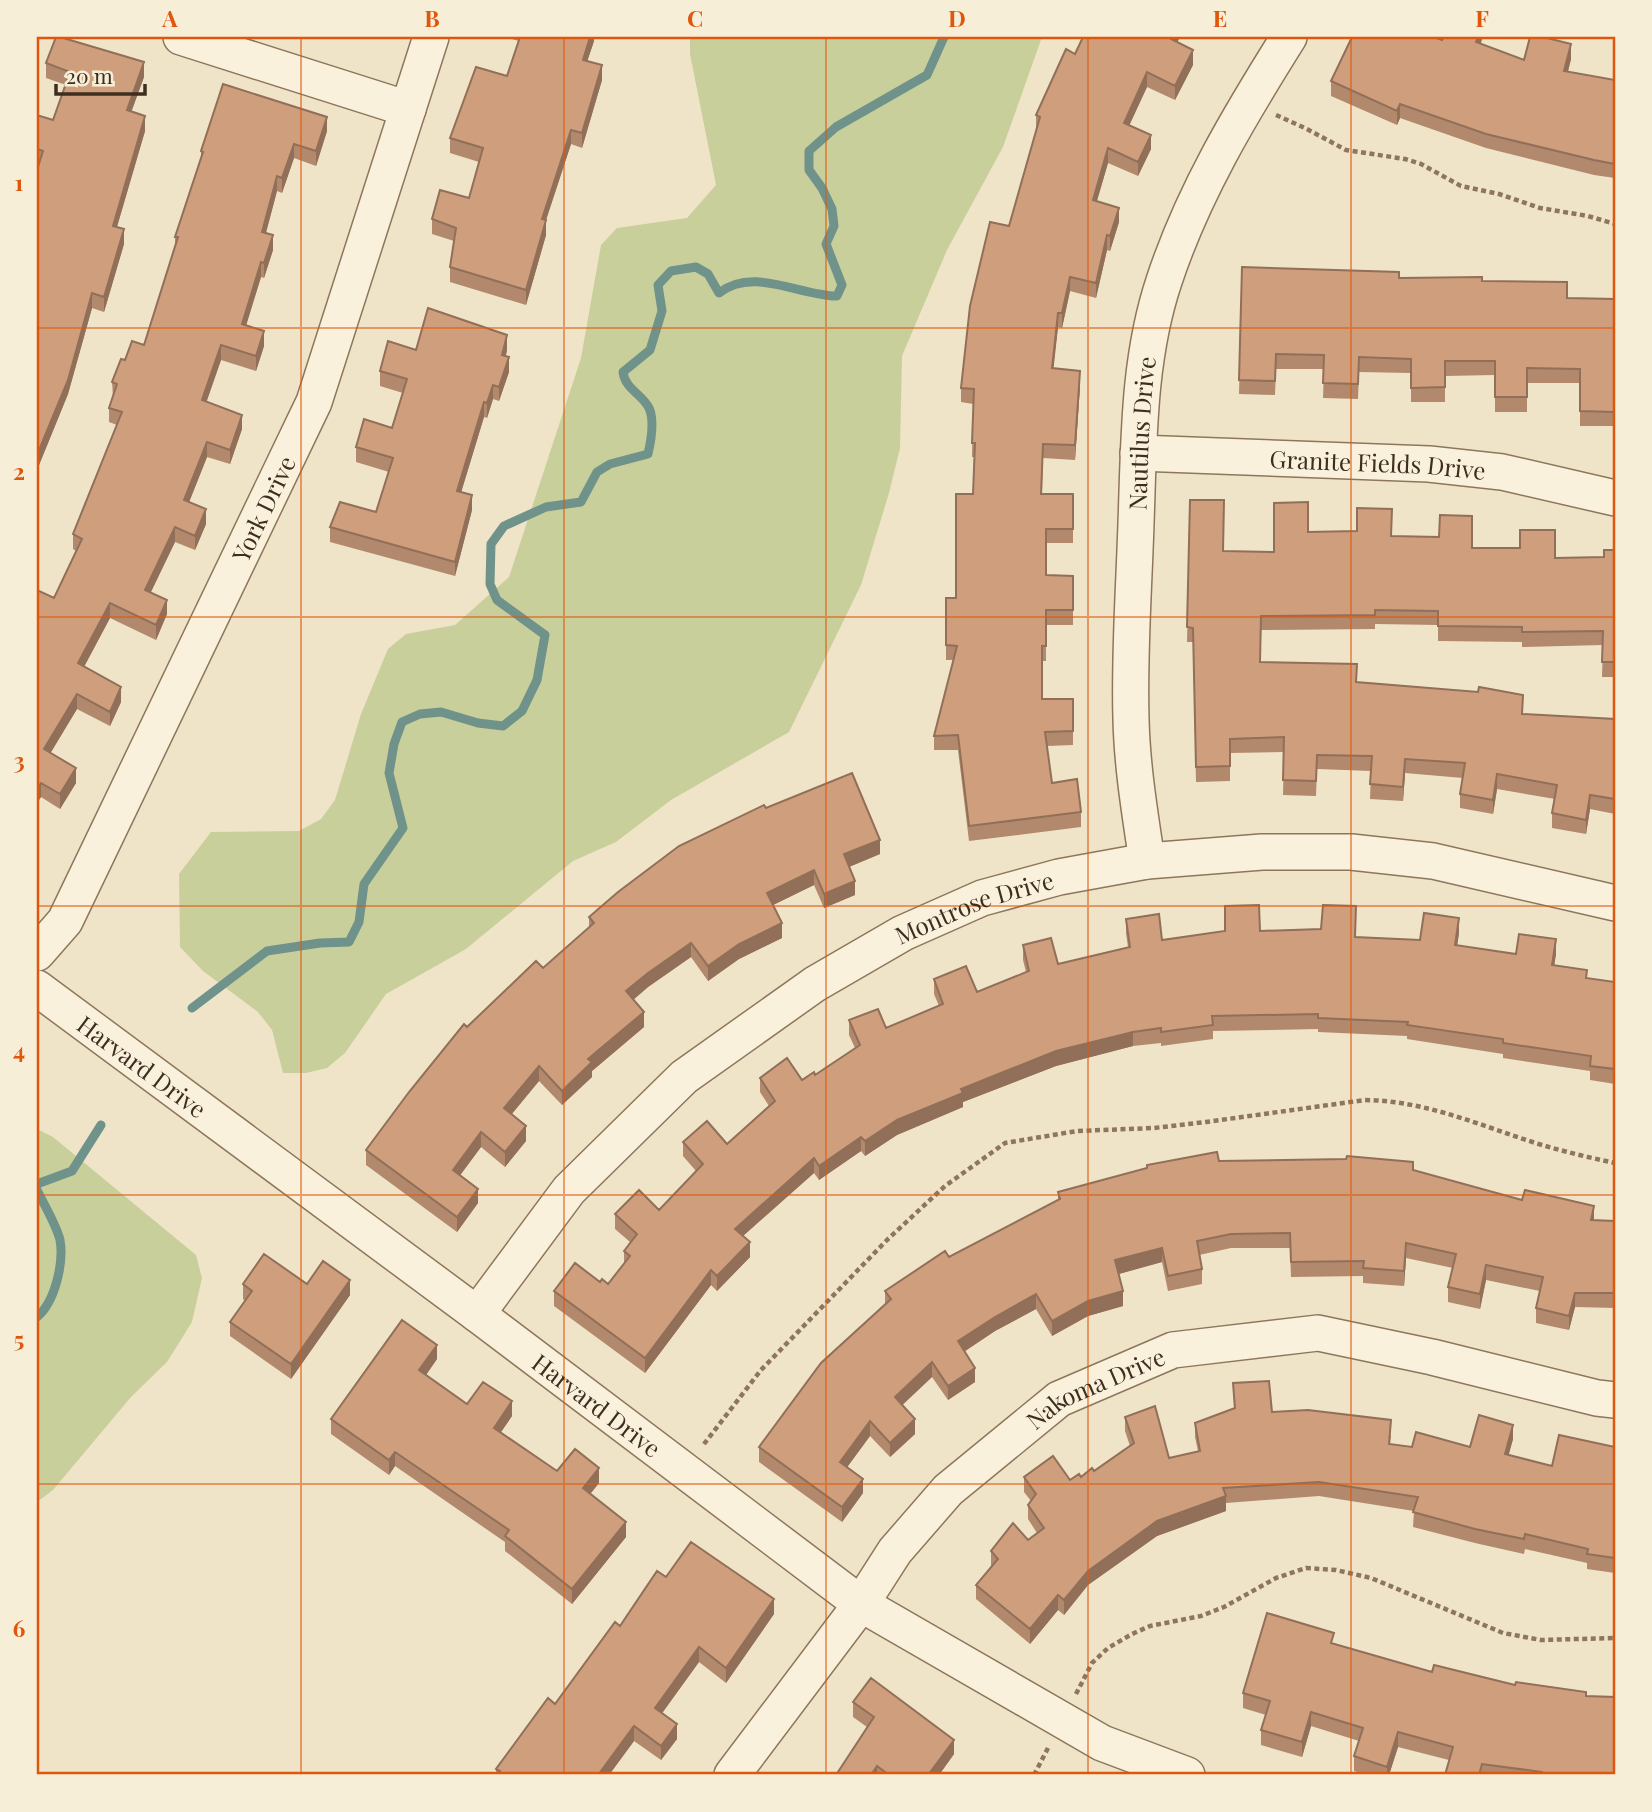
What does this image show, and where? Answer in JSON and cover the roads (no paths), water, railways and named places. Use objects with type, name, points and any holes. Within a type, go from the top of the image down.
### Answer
[{"type":"street","points":[[181,37],[408,109]]},
{"type":"street","name":"York Drive","points":[[37,953],[65,921],[314,402],[431,37]]},
{"type":"street","name":"Nautilus Drive","points":[[1147,861],[1131,717],[1138,453],[1143,373],[1151,325],[1172,259],[1201,188],[1227,137],[1289,37]]},
{"type":"street","name":"Granite Fields Drive","points":[[1138,453],[1398,461],[1442,465],[1502,472],[1615,498]]},
{"type":"street","name":"Montrose Drive","points":[[477,1314],[569,1190],[684,1077],[815,984],[903,933],[982,898],[1059,877],[1147,861],[1262,852],[1351,852],[1433,861],[1615,904]]},
{"type":"street","name":"Harvard Drive","points":[[37,988],[477,1314],[861,1604],[1102,1743],[1187,1775]]},
{"type":"street","name":"Nakoma Drive","points":[[732,1775],[861,1604],[895,1551],[948,1490],[1059,1399],[1173,1350],[1318,1333],[1432,1357],[1597,1398],[1615,1399]]},
{"type":"waterway","points":[[192,1008],[267,951],[320,943],[349,942],[359,922],[364,884],[403,828],[389,773],[394,744],[402,722],[420,714],[441,712],[478,723],[503,726],[522,711],[537,680],[545,635],[497,600],[490,584],[491,544],[504,526],[546,507],[581,502],[597,472],[610,464],[648,454],[652,431],[651,413],[646,403],[627,383],[623,372],[650,350],[662,311],[658,285],[671,271],[696,267],[708,274],[719,293],[732,285],[762,282],[837,296],[842,285],[826,244],[834,226],[832,209],[809,170],[809,151],[836,127],[927,75],[944,37]]},
{"type":"waterway","points":[[37,1184],[72,1171],[101,1125]]},
{"type":"waterway","points":[[37,1190],[56,1228],[61,1249],[57,1282],[49,1302],[37,1317]]}]
